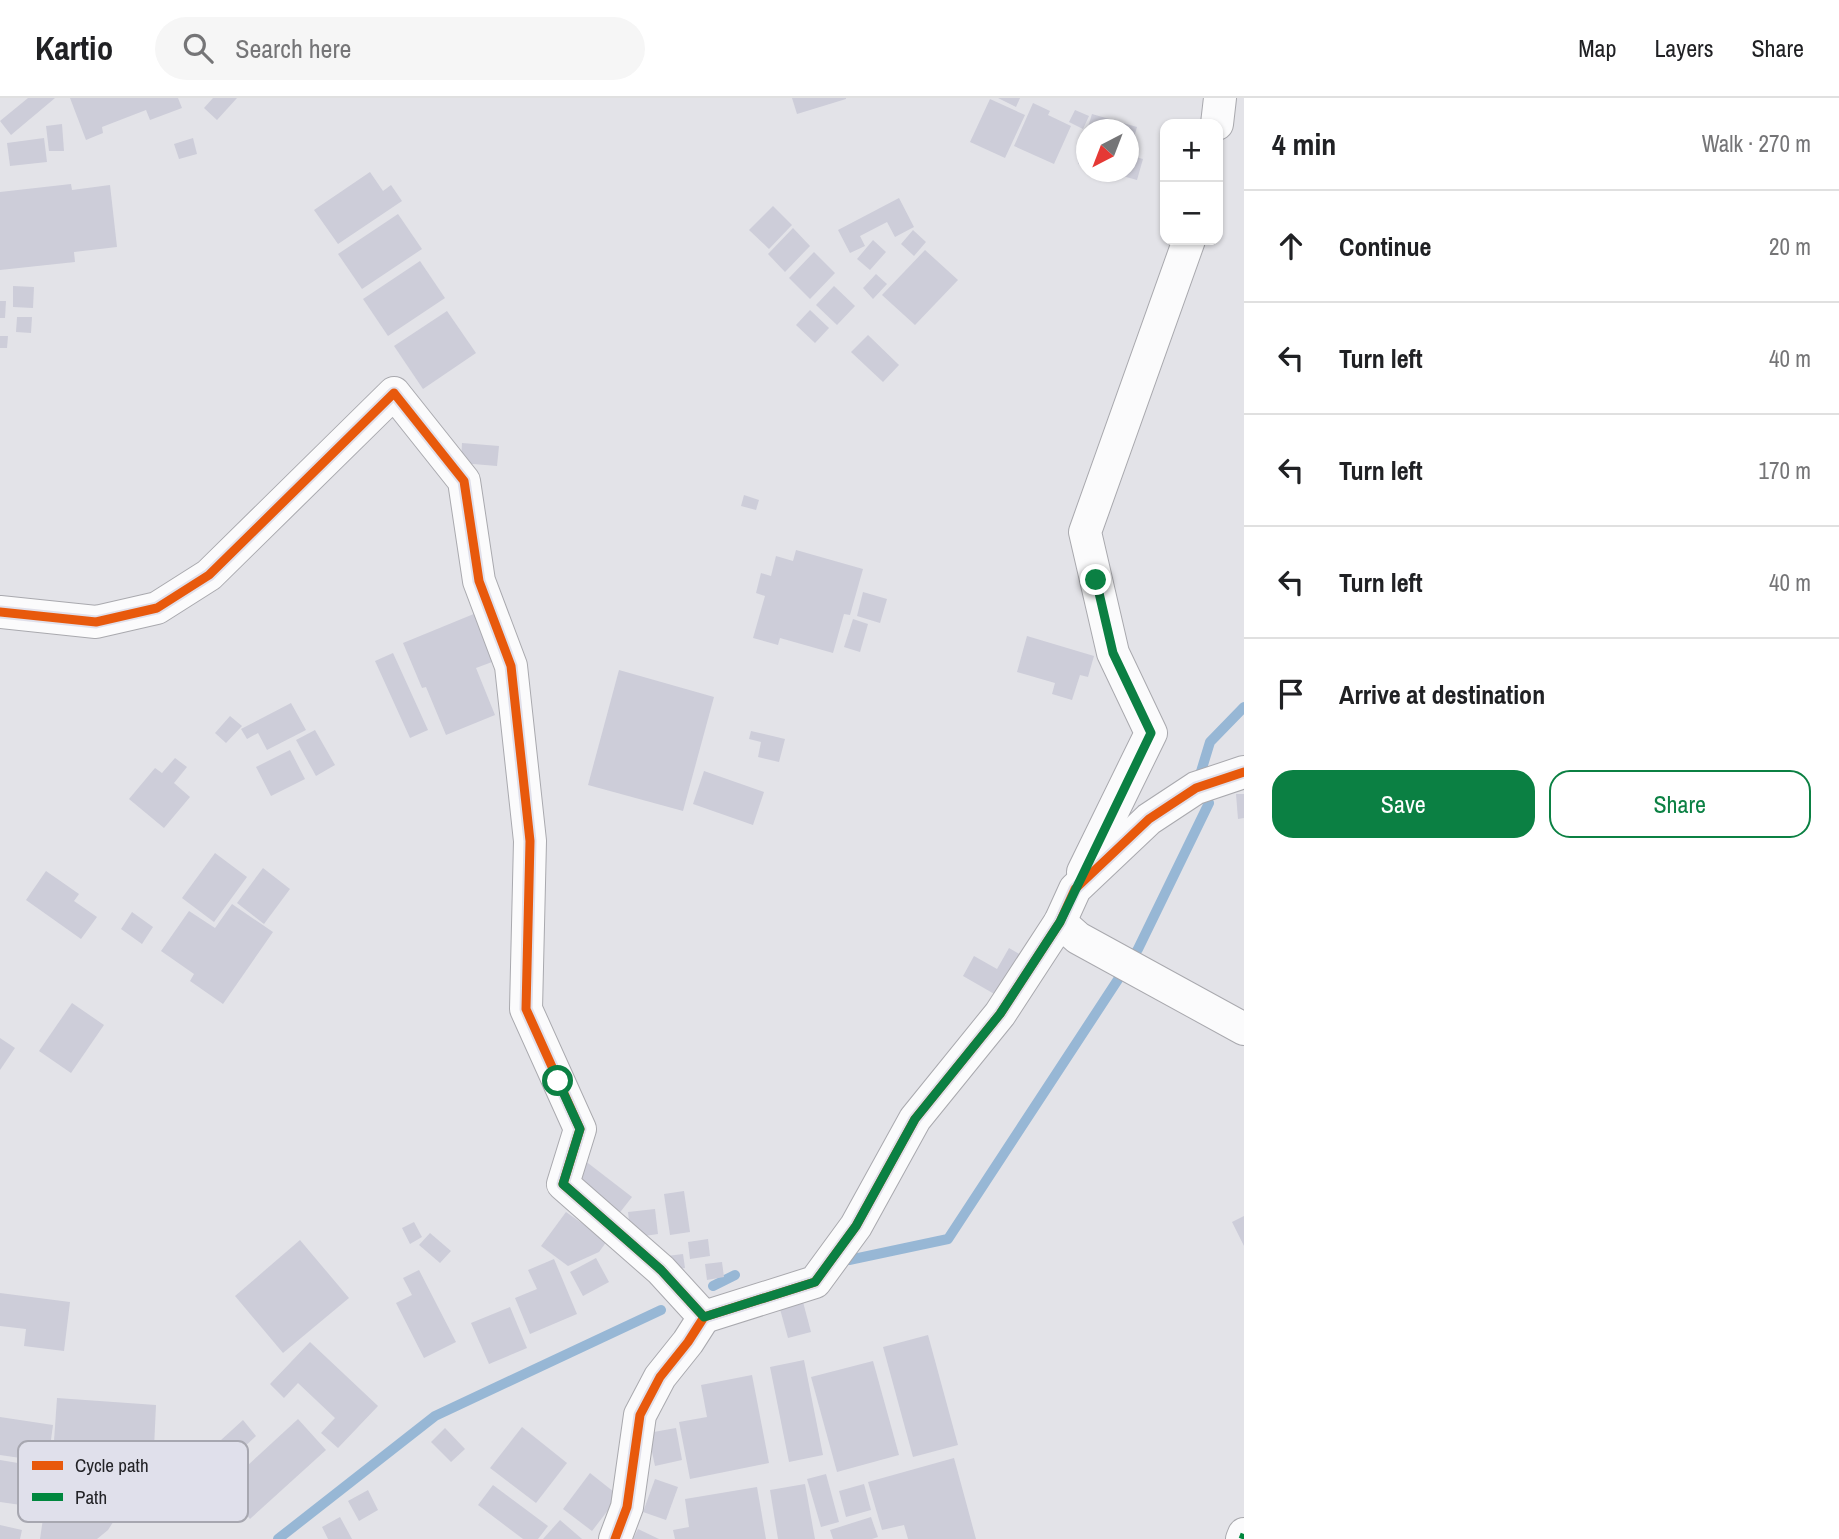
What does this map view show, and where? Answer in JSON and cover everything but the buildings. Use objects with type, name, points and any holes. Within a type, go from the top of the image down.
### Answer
[{"type":"street","points":[[1218,119],[1220,98]]},
{"type":"street","points":[[615,1539],[627,1507],[640,1415],[660,1377],[704,1317],[815,1282],[856,1226],[915,1119],[1000,1014],[1060,922],[1151,733],[1113,653],[1085,532],[1187,245]]},
{"type":"street","points":[[0,612],[96,622],[158,608],[209,575],[394,394],[464,481],[479,581],[511,666],[530,841],[526,1009],[580,1129],[563,1184],[661,1270],[704,1317]]},
{"type":"street","points":[[1075,890],[1149,818],[1196,788],[1244,772]]},
{"type":"street","points":[[1060,922],[1078,938],[1244,1029]]},
{"type":"waterway","points":[[849,1260],[948,1239],[1138,949],[1209,803],[1196,788],[1210,742],[1244,707]]},
{"type":"waterway","points":[[713,1286],[735,1275]]},
{"type":"waterway","points":[[278,1539],[435,1416],[661,1310]]},
{"type":"marked path","points":[[1242,1539],[1244,1534]]},
{"type":"cycle path","points":[[0,612],[96,622],[157,608],[209,575],[394,393],[464,481],[479,581],[511,666],[530,841],[526,1009],[580,1129],[563,1184],[661,1270],[704,1317],[660,1377],[640,1415],[627,1507],[615,1539]]},
{"type":"cycle path","points":[[704,1317],[815,1282],[856,1226],[915,1119],[1000,1014],[1060,922],[1075,889],[1149,819],[1196,788],[1244,772]]},
{"type":"route","points":[[558,1081],[580,1129],[563,1184],[661,1270],[704,1317],[815,1282],[856,1226],[915,1119],[1000,1014],[1060,922],[1151,733],[1113,653],[1096,580]]}]
